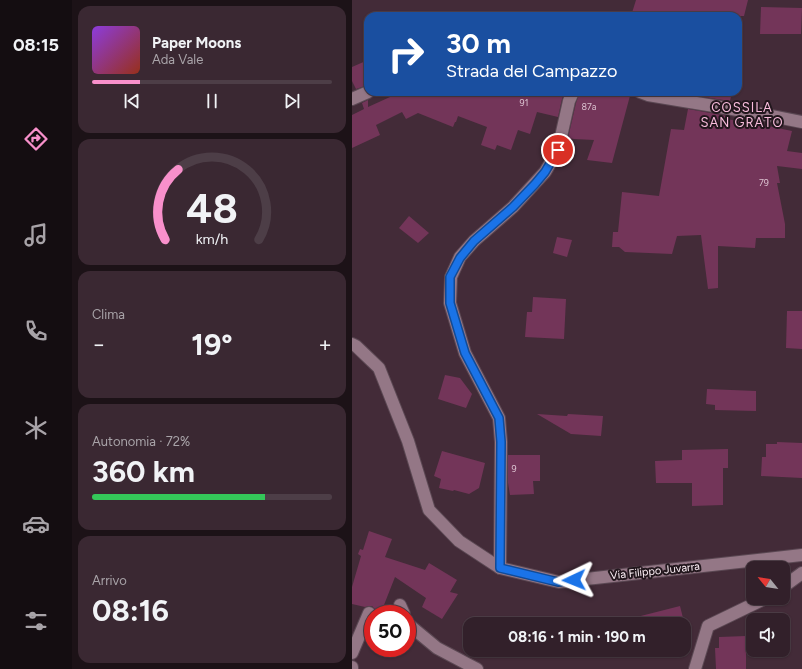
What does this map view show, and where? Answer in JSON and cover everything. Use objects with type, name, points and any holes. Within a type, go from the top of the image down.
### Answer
[{"type":"street","points":[[352,99],[364,94]]},
{"type":"street","points":[[500,568],[501,442],[499,418],[465,353],[450,303],[450,277],[460,258],[474,241],[513,207],[545,172],[558,150],[571,96]]},
{"type":"street","points":[[654,96],[802,122]]},
{"type":"street","name":"Via Filippo Juvarra","points":[[352,344],[380,368],[408,440],[429,510],[459,541],[500,568],[558,582],[802,555]]},
{"type":"street","points":[[790,582],[802,573]]},
{"type":"street","points":[[695,669],[708,626],[752,605]]},
{"type":"street","points":[[352,653],[364,625]]},
{"type":"street","points":[[416,631],[437,648],[478,669]]},
{"type":"building","points":[[636,0],[748,0],[744,16],[742,16],[742,12],[632,12]]},
{"type":"building","points":[[761,7],[802,8],[801,34],[760,34]]},
{"type":"building","points":[[364,62],[364,86],[356,89],[352,81],[352,67]]},
{"type":"building","points":[[392,96],[563,96],[558,117],[537,112],[530,134],[518,130],[511,150],[497,145],[495,150],[481,145],[487,127],[458,116],[453,127],[418,113],[406,119],[402,112],[376,125],[380,135],[352,148],[352,115],[364,109],[362,103],[368,100],[368,107]]},
{"type":"building","points":[[579,96],[630,96],[612,163],[587,160],[594,140],[568,138]]},
{"type":"building","points":[[698,96],[731,96],[730,101]]},
{"type":"building","points":[[688,109],[727,116],[726,119],[792,131],[787,151],[802,153],[802,169],[777,166],[780,183],[777,183],[785,224],[785,238],[756,238],[755,248],[718,246],[718,288],[708,289],[701,235],[677,236],[672,254],[625,252],[619,247],[612,247],[613,232],[618,232],[622,192],[659,196],[671,129],[684,130]]},
{"type":"building","points":[[409,216],[429,233],[418,243],[399,228]]},
{"type":"building","points":[[557,237],[572,240],[567,257],[553,253]]},
{"type":"building","points":[[533,297],[566,299],[564,339],[525,337],[527,312],[532,312]]},
{"type":"building","points":[[787,311],[802,311],[802,349],[786,348]]},
{"type":"building","points":[[445,375],[460,378],[472,394],[466,408],[438,399]]},
{"type":"building","points":[[707,389],[756,391],[756,411],[715,410],[715,405],[706,404]]},
{"type":"building","points":[[537,414],[603,416],[601,436],[571,434]]},
{"type":"building","points":[[777,442],[802,443],[802,478],[761,476],[762,457],[766,457],[766,444],[777,444]]},
{"type":"building","points":[[728,449],[728,468],[723,468],[723,505],[692,506],[692,483],[656,483],[655,461],[682,460],[682,450]]},
{"type":"building","points":[[442,451],[485,463],[479,488],[469,494],[439,488],[441,479],[434,476]]},
{"type":"building","points":[[508,455],[540,455],[540,481],[533,481],[534,494],[510,495],[508,483]]},
{"type":"building","points":[[369,531],[392,539],[385,557],[425,570],[429,563],[457,580],[450,592],[458,594],[442,619],[422,607],[426,598],[395,577],[384,605],[364,605],[364,607],[352,604],[352,587],[361,556],[358,554],[360,549],[363,550]]},
{"type":"building","points":[[680,606],[683,617],[637,617]]},
{"type":"building","points":[[746,636],[746,669],[716,669],[715,648],[719,648],[719,637]]},
{"type":"district","name":"COSSILA SAN GRATO","points":[[742,114]]},
{"type":"route","points":[[558,150],[545,172],[513,207],[474,241],[460,258],[450,277],[450,303],[465,353],[499,418],[501,442],[500,568],[558,582],[574,580]]}]
